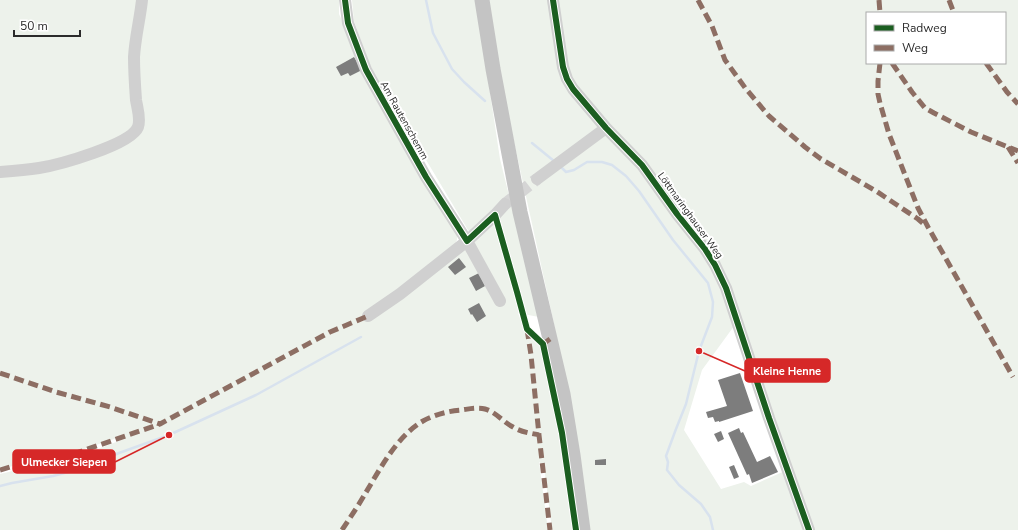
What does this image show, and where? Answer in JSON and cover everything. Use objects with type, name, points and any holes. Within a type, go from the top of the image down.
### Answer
[{"type":"main road","points":[[482,0],[493,69],[520,212],[563,394],[583,530]]},
{"type":"street","points":[[0,172],[39,168],[58,164],[96,152],[127,137],[137,129],[139,124],[134,56],[142,0]]},
{"type":"street","name":"Am Rautenschemm","points":[[345,0],[348,23],[366,70],[426,177],[467,241],[500,301]]},
{"type":"street","name":"Löttmaringhauser Weg","points":[[553,0],[564,67],[567,78],[573,89],[606,128],[642,165],[677,214],[705,249],[718,271],[726,288],[769,418],[809,530]]},
{"type":"street","points":[[537,179],[606,128]]},
{"type":"street","points":[[368,316],[400,294],[467,241],[505,204]]},
{"type":"shaded area","points":[[0,0],[339,0],[339,14],[346,30],[457,233],[457,240],[453,248],[474,240],[371,68],[354,21],[352,0],[476,0],[500,159],[539,317],[518,313],[523,325],[541,344],[561,432],[574,530],[552,530],[544,466],[539,462],[548,530],[0,530],[0,474],[63,461],[125,439],[123,436],[78,451],[0,469]]},
{"type":"shaded area","points":[[487,0],[1018,0],[1018,530],[815,530],[769,418],[737,322],[702,370],[684,430],[721,489],[744,482],[751,486],[787,470],[808,530],[587,530],[554,324],[500,78]]},
{"type":"building","points":[[354,57],[362,70],[350,76],[348,73],[341,76],[336,67]]},
{"type":"building","points":[[459,258],[466,267],[455,275],[448,267]]},
{"type":"building","points":[[479,273],[485,286],[476,291],[469,278]]},
{"type":"building","points":[[479,303],[486,316],[477,322],[468,309]]},
{"type":"building","points":[[740,373],[753,411],[719,422],[715,422],[713,417],[708,418],[706,412],[727,406],[718,380]]},
{"type":"building","points":[[739,428],[741,433],[743,432],[757,462],[770,456],[778,472],[752,483],[728,433]]},
{"type":"building","points":[[721,431],[724,439],[718,442],[714,434]]},
{"type":"building","points":[[606,459],[606,465],[595,465],[595,460]]},
{"type":"building","points":[[734,465],[739,477],[734,479],[729,467]]},
{"type":"waterway","points":[[426,0],[433,33],[452,69],[485,101]]},
{"type":"waterway","points":[[532,143],[554,161]]},
{"type":"waterway","points":[[561,167],[566,172],[574,170],[587,162],[602,162],[612,165],[626,176],[639,191],[673,240],[708,283],[713,302],[712,317],[699,351],[686,404],[666,456],[668,462],[667,470],[679,485],[701,504],[710,517],[713,530]]},
{"type":"waterway","points":[[0,486],[53,476],[87,467],[119,453],[169,435],[256,395],[361,337]]},
{"type":"tunnel","points":[[505,204],[537,179]]},
{"type":"marked path","points":[[698,0],[712,26],[725,60],[746,89],[769,116],[821,159],[876,191],[925,225]]},
{"type":"marked path","points":[[879,0],[880,12]]},
{"type":"marked path","points":[[949,0],[954,12]]},
{"type":"marked path","points":[[880,64],[878,94],[880,103],[889,134],[918,208],[1013,377]]},
{"type":"marked path","points":[[893,64],[925,108],[971,132],[1018,151]]},
{"type":"marked path","points":[[987,64],[1007,92],[1018,104]]},
{"type":"marked path","points":[[1008,147],[1018,163]]},
{"type":"marked path","points":[[0,373],[160,424],[330,332],[368,316]]},
{"type":"marked path","points":[[527,329],[550,530]]},
{"type":"marked path","points":[[543,344],[550,339]]},
{"type":"marked path","points":[[342,530],[397,444],[414,427],[427,419],[451,411],[482,408],[493,412],[516,429],[539,435]]},
{"type":"marked path","points":[[0,470],[59,459],[160,424]]},
{"type":"cycle path","points":[[345,0],[348,23],[366,70],[426,177],[467,241],[495,215],[527,329],[543,344],[562,433],[576,530]]},
{"type":"cycle path","points":[[553,0],[563,67],[567,79],[573,89],[606,128],[642,165],[677,214],[705,249],[715,265],[726,288],[769,418],[809,530]]},
{"type":"place","name":"Kleine Henne","points":[[699,351]]},
{"type":"place","name":"Ulmecker Siepen","points":[[169,435]]}]
